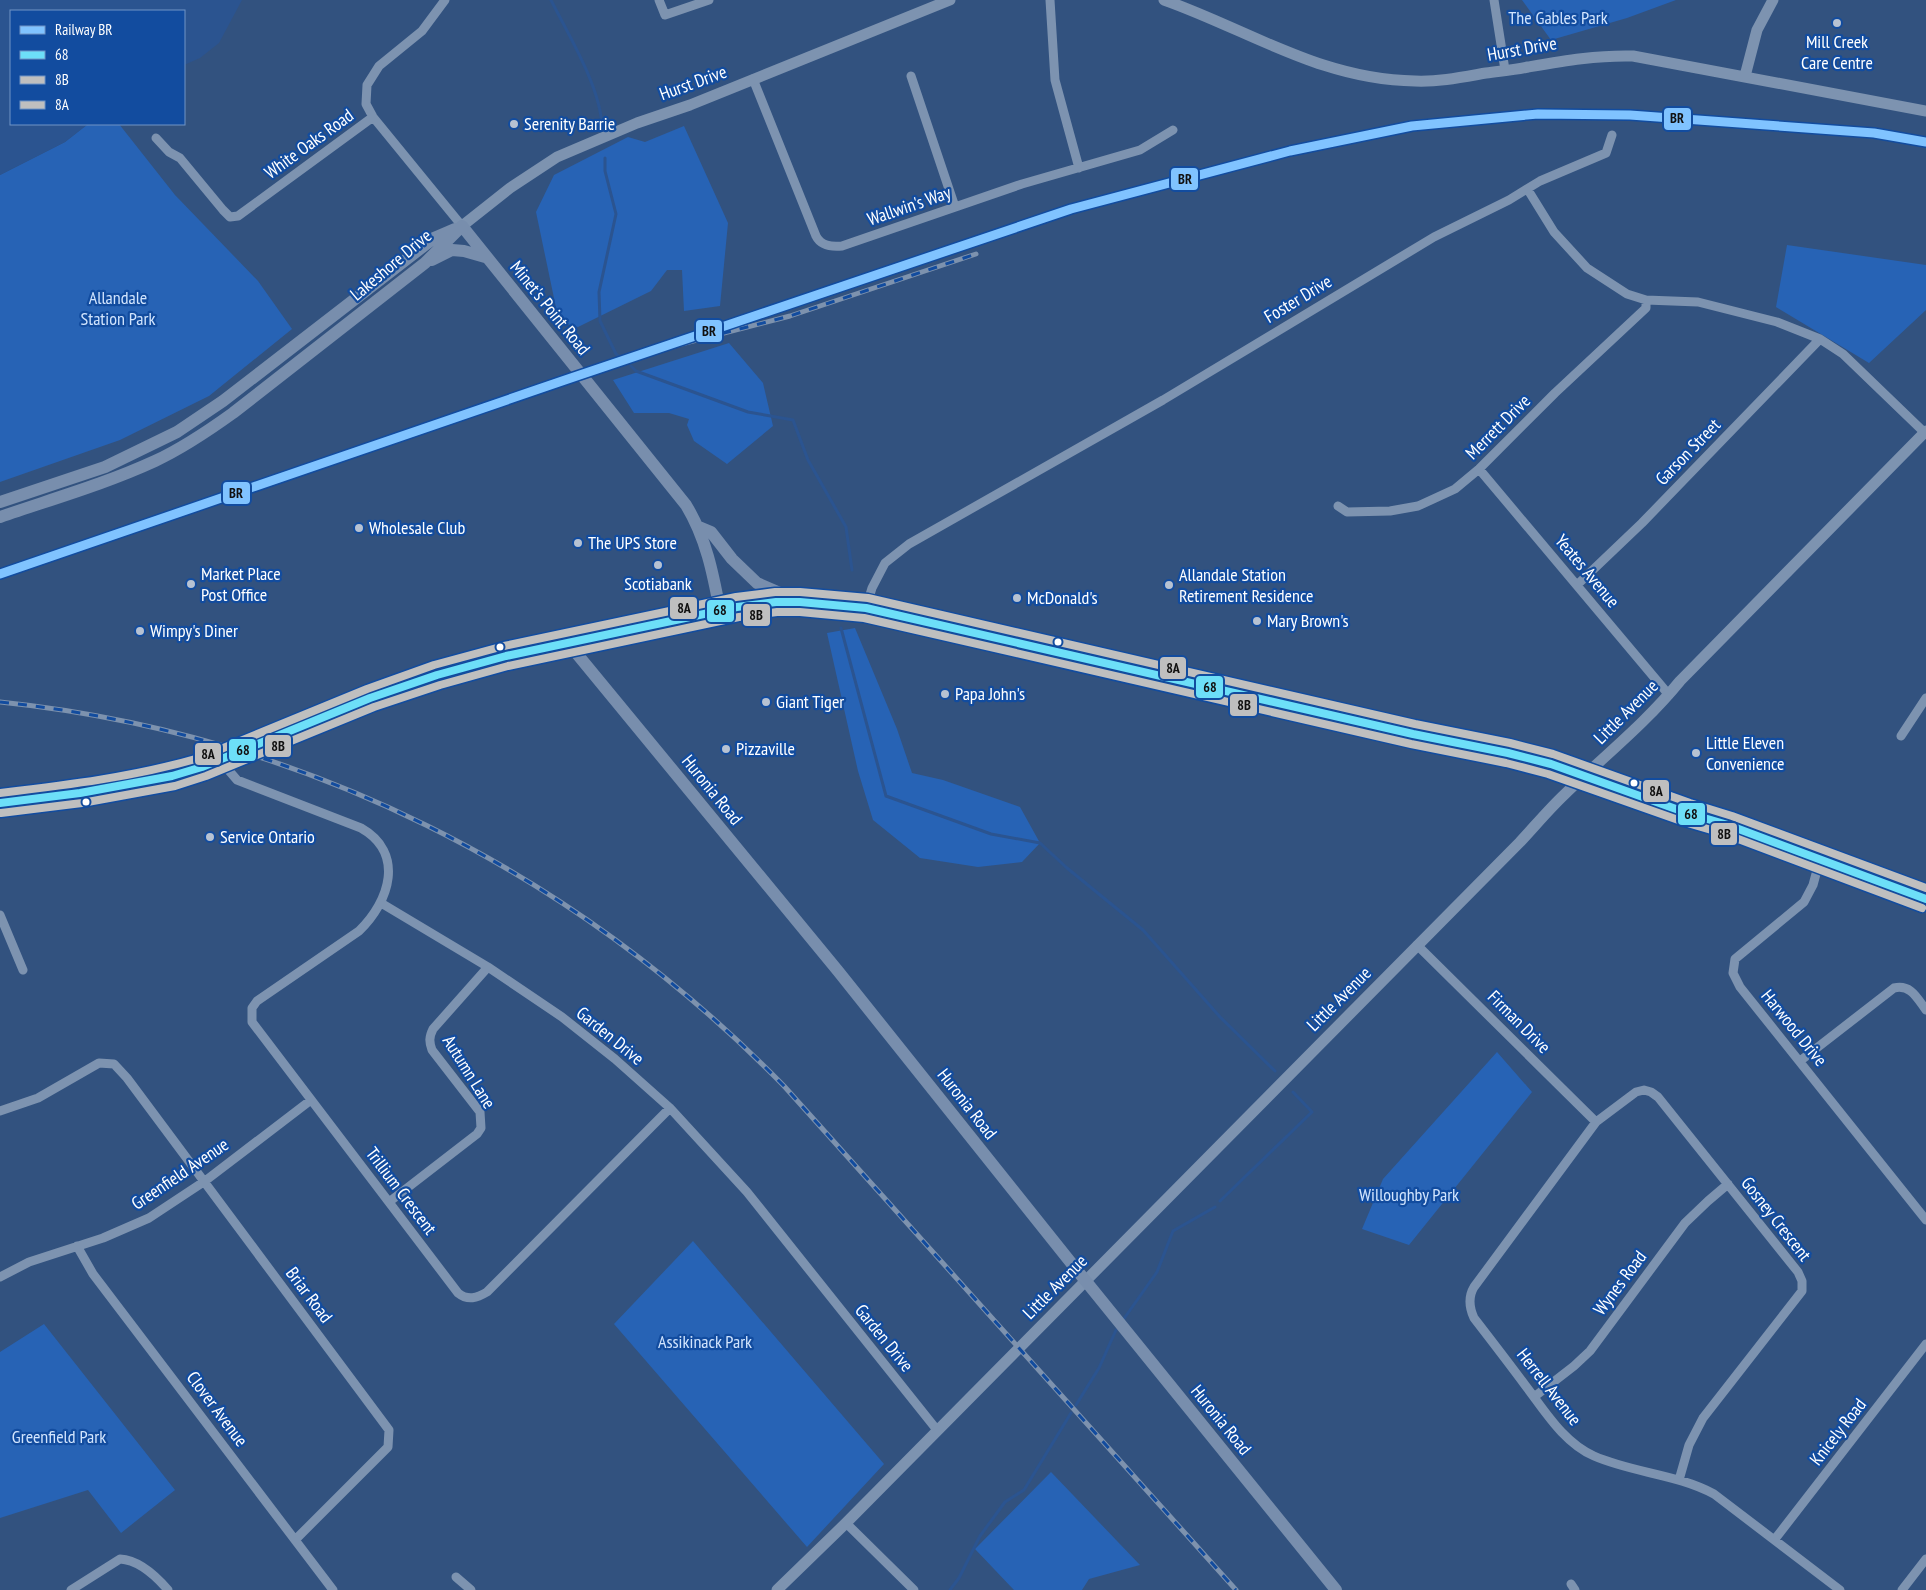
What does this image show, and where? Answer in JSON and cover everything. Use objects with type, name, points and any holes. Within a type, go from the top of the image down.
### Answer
[{"type":"main road","name":"Minet's Point Road","points":[[462,226],[485,257],[686,504],[699,527],[710,559],[720,611]]},
{"type":"main road","name":"Lakeshore Drive","points":[[0,517],[122,475],[180,448],[233,413],[426,263],[462,226]]},
{"type":"main road","name":"Lakeshore Drive","points":[[0,502],[105,467],[177,432],[223,401],[434,238],[462,226]]},
{"type":"main road","points":[[426,263],[452,250],[464,251],[485,257]]},
{"type":"main road","points":[[699,527],[711,532],[732,559],[757,583],[800,602]]},
{"type":"main road","points":[[0,803],[80,793],[156,780],[190,771],[402,686],[506,656],[720,611],[776,602],[800,602],[866,608],[1551,764],[1687,813],[1728,825],[1926,899]]},
{"type":"main road","name":"Huronia Road","points":[[568,643],[832,963],[1085,1281],[1336,1590]]},
{"type":"street","name":"White Oaks Road","points":[[156,138],[169,152],[180,158],[230,217],[238,216],[374,117],[366,104],[367,85],[379,66],[422,32],[445,0]]},
{"type":"street","points":[[659,0],[665,15],[709,0]]},
{"type":"street","name":"Hurst Drive","points":[[462,226],[510,188],[557,157],[637,123],[690,105],[950,0]]},
{"type":"street","points":[[1050,0],[1055,80],[1079,168]]},
{"type":"street","name":"Hurst Drive","points":[[1164,0],[1314,63],[1360,76],[1389,80],[1424,81],[1450,79],[1570,59],[1614,56],[1648,58],[1926,111]]},
{"type":"street","points":[[1494,0],[1505,70]]},
{"type":"street","points":[[1745,76],[1757,30],[1773,0]]},
{"type":"street","points":[[911,76],[955,207]]},
{"type":"street","name":"Wallwin's Way","points":[[753,80],[816,236],[822,244],[834,247],[842,246],[955,207],[1140,150],[1173,130]]},
{"type":"street","name":"Minet's Point Road","points":[[374,117],[462,226]]},
{"type":"street","name":"Foster Drive","points":[[866,608],[872,588],[885,563],[909,544],[1163,400],[1434,237],[1528,190],[1540,181],[1606,153],[1612,135]]},
{"type":"street","points":[[1528,190],[1554,232],[1587,268],[1627,294],[1646,300],[1698,302],[1777,322],[1820,339],[1843,354],[1925,432]]},
{"type":"street","name":"Merrett Drive","points":[[1338,506],[1347,512],[1390,511],[1418,506],[1455,489],[1479,469],[1555,393],[1646,308],[1646,300]]},
{"type":"street","name":"Garson Street","points":[[1577,585],[1642,523],[1820,339]]},
{"type":"street","name":"Little Avenue","points":[[776,1590],[846,1523],[1520,842],[1565,794],[1669,695],[1680,681],[1925,432]]},
{"type":"street","name":"Yeates Avenue","points":[[1479,469],[1669,695]]},
{"type":"street","points":[[1901,736],[1926,698]]},
{"type":"street","points":[[219,759],[237,780],[373,834],[382,844],[388,863],[387,885],[381,903]]},
{"type":"street","name":"Harwood Drive","points":[[1820,859],[1813,885],[1804,902],[1735,959],[1732,968],[1740,986],[1926,1220]]},
{"type":"street","name":"Garden Drive","points":[[381,903],[488,966],[579,1030],[670,1108],[747,1192],[937,1430]]},
{"type":"street","name":"Trillium Crescent","points":[[381,903],[359,930],[257,1001],[252,1008],[252,1022],[458,1293],[464,1298],[480,1296],[670,1108]]},
{"type":"street","points":[[0,915],[23,970]]},
{"type":"street","name":"Firman Drive","points":[[1417,945],[1596,1122]]},
{"type":"street","name":"Autumn Lane","points":[[389,1202],[477,1134],[482,1128],[480,1112],[432,1050],[429,1042],[433,1029],[488,966]]},
{"type":"street","points":[[1800,1062],[1894,988],[1902,986],[1909,988],[1926,1010]]},
{"type":"street","name":"Briar Road","points":[[0,1111],[38,1098],[99,1063],[114,1064],[127,1078],[205,1181],[389,1430],[388,1447],[296,1539]]},
{"type":"street","name":"Gosney Crescent","points":[[1596,1122],[1636,1092],[1644,1090],[1658,1097],[1798,1272],[1802,1281],[1802,1291],[1703,1418],[1688,1445],[1679,1480]]},
{"type":"street","name":"Greenfield Avenue","points":[[0,1277],[29,1262],[103,1238],[149,1218],[205,1181],[311,1100]]},
{"type":"street","name":"Herrell Avenue","points":[[1596,1122],[1470,1294],[1470,1308],[1474,1318],[1560,1431],[1574,1444],[1613,1463],[1691,1483],[1714,1494],[1840,1590]]},
{"type":"street","name":"Wynes Road","points":[[1534,1397],[1590,1351],[1685,1224],[1728,1184]]},
{"type":"street","name":"Clover Avenue","points":[[77,1246],[93,1274],[333,1590]]},
{"type":"street","name":"Knicely Road","points":[[1775,1539],[1926,1344]]},
{"type":"street","points":[[846,1523],[914,1590]]},
{"type":"street","points":[[71,1590],[120,1559],[128,1560],[156,1576],[168,1590]]},
{"type":"street","points":[[1902,1590],[1926,1559]]},
{"type":"street","points":[[456,1577],[471,1590]]},
{"type":"green space","name":"The Gables Park","points":[[1522,0],[1676,0],[1627,18],[1551,40]]},
{"type":"green space","name":"Allandale Station Park","points":[[87,125],[120,125],[175,195],[258,281],[292,329],[209,396],[120,440],[0,482],[0,175],[65,142]]},
{"type":"green space","points":[[684,126],[728,223],[720,306],[684,311],[682,270],[667,270],[651,291],[578,327],[559,322],[536,212],[554,175],[628,137],[645,142]]},
{"type":"green space","points":[[1787,245],[1926,265],[1926,310],[1869,363],[1776,307]]},
{"type":"green space","points":[[729,343],[763,383],[773,426],[727,464],[694,441],[687,425],[689,419],[669,413],[634,413],[613,380]]},
{"type":"green space","points":[[855,628],[897,729],[912,773],[943,780],[1020,807],[1040,843],[1022,862],[978,867],[920,858],[873,820],[858,771],[827,633]]},
{"type":"green space","name":"Willoughby Park","points":[[1497,1052],[1532,1092],[1409,1245],[1362,1229],[1383,1179]]},
{"type":"green space","name":"Assikinack Park","points":[[693,1241],[884,1464],[807,1547],[614,1324]]},
{"type":"green space","name":"Greenfield Park","points":[[44,1324],[175,1490],[121,1533],[88,1490],[0,1518],[0,1352]]},
{"type":"green space","points":[[1051,1472],[1140,1565],[1089,1579],[1082,1590],[1014,1590],[975,1549]]},
{"type":"shaded area","points":[[0,0],[242,0],[219,43],[200,58],[185,65],[185,10],[10,10],[10,125],[87,125],[65,142],[0,175]]},
{"type":"waterway","points":[[551,0],[590,78],[596,94],[602,126]]},
{"type":"waterway","points":[[605,158],[605,171],[616,214],[599,292],[600,321],[616,354],[620,357]]},
{"type":"waterway","points":[[631,366],[636,371],[748,412],[793,420],[808,460],[846,527],[852,570]]},
{"type":"waterway","points":[[841,628],[886,796],[991,834],[1040,843],[1067,868],[1143,930],[1220,1017],[1275,1071]]},
{"type":"waterway","points":[[1220,1201],[1312,1112],[1293,1092]]},
{"type":"waterway","points":[[1123,1320],[1157,1272],[1173,1231],[1215,1207]]},
{"type":"waterway","points":[[1076,1405],[1099,1368],[1116,1330]]},
{"type":"waterway","points":[[950,1590],[959,1578],[980,1536],[1005,1502],[1024,1490],[1071,1413]]},
{"type":"railway","points":[[635,356],[790,316],[976,254]]},
{"type":"railway","points":[[0,702],[111,719],[220,745],[325,780],[426,825],[523,878],[615,940],[702,1009],[784,1086],[1236,1590]]},
{"type":"rail line","name":"BR","points":[[0,574],[1071,209],[1290,151],[1412,126],[1538,114],[1630,115],[1874,133],[1926,142]]},
{"type":"transit line","name":"8A","points":[[0,793],[75,783],[175,765],[199,758],[367,689],[434,665],[504,646],[736,597],[775,592],[800,592],[868,598],[1553,754],[1732,816],[1926,888]]},
{"type":"transit line","name":"68","points":[[0,803],[80,793],[172,776],[202,767],[370,698],[437,675],[506,656],[737,607],[776,602],[800,602],[866,608],[1551,764],[1687,813],[1728,825],[1926,899]]},
{"type":"transit line","name":"8B","points":[[1,813],[82,803],[175,786],[206,776],[374,707],[440,685],[508,666],[739,617],[777,612],[800,612],[864,618],[1548,774],[1684,822],[1725,834],[1922,908]]},
{"type":"place","name":"Mill Creek Care Centre","points":[[1837,23]]},
{"type":"place","name":"Serenity Barrie","points":[[514,124]]},
{"type":"place","name":"Wholesale Club","points":[[359,528]]},
{"type":"place","name":"The UPS Store","points":[[578,543]]},
{"type":"place","name":"Scotiabank","points":[[658,565]]},
{"type":"place","name":"Market Place Post Office","points":[[191,584]]},
{"type":"place","name":"Allandale Station Retirement Residence","points":[[1169,585]]},
{"type":"place","name":"McDonald's","points":[[1017,598]]},
{"type":"place","name":"Mary Brown's","points":[[1257,621]]},
{"type":"place","name":"Wimpy's Diner","points":[[140,631]]},
{"type":"place","name":"Papa John's","points":[[945,694]]},
{"type":"place","name":"Giant Tiger","points":[[766,702]]},
{"type":"place","name":"Pizzaville","points":[[726,749]]},
{"type":"place","name":"Little Eleven Convenience","points":[[1696,753]]},
{"type":"place","name":"Service Ontario","points":[[210,837]]}]
